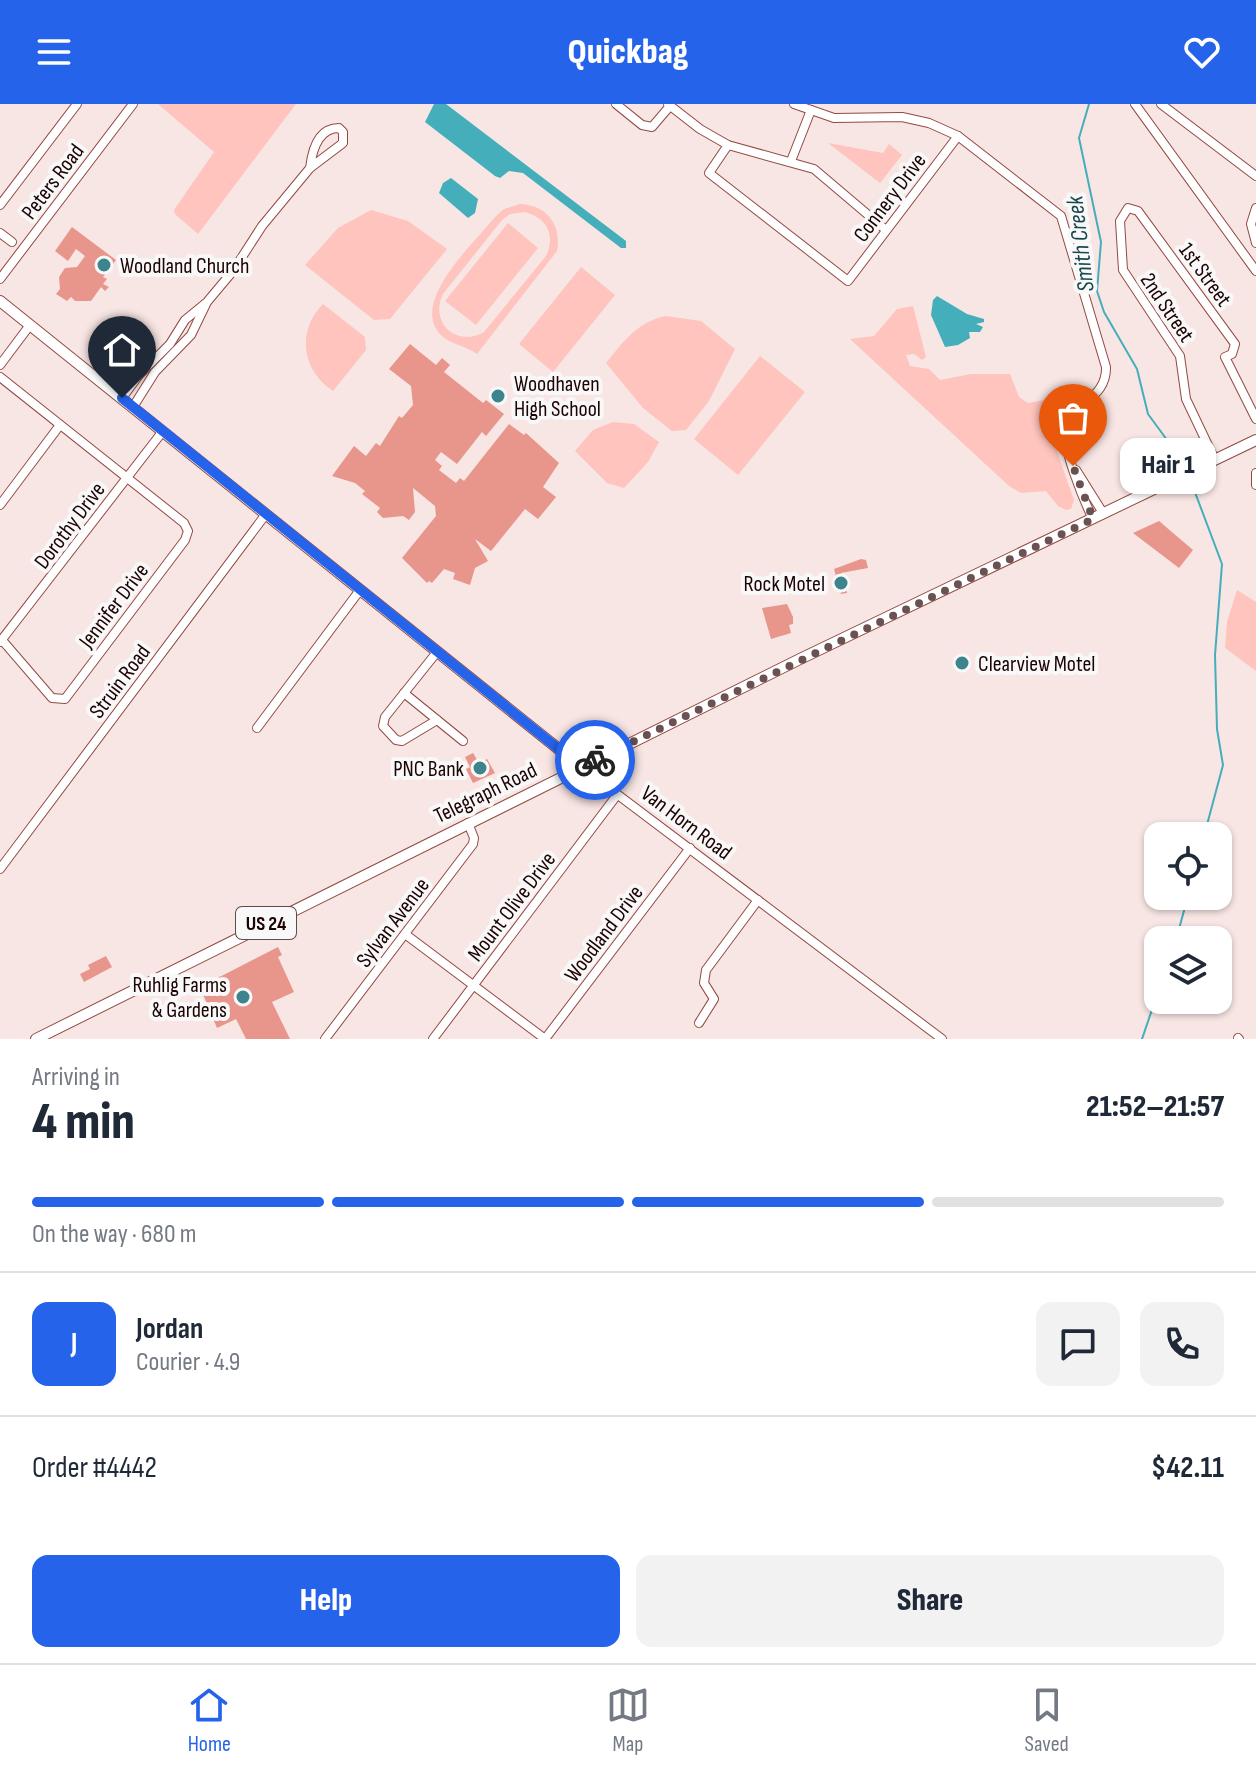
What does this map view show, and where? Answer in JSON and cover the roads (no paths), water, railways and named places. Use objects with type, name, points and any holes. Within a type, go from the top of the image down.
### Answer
[{"type":"main road","name":"Van Horn Road","points":[[0,301],[581,767]]},
{"type":"main road","name":"Telegraph Road","points":[[36,1039],[581,767],[1256,440]]},
{"type":"street","points":[[0,205],[77,104]]},
{"type":"street","name":"Peters Road","points":[[0,279],[133,104]]},
{"type":"street","points":[[616,104],[642,125],[652,127],[669,105],[728,145],[814,169],[886,230]]},
{"type":"street","points":[[794,104],[834,118],[902,117],[929,123],[958,136],[1056,210],[1066,227],[1106,373],[1098,392],[1073,416],[1065,429],[1066,447],[1073,466],[1098,516]]},
{"type":"street","points":[[1136,104],[1256,271]]},
{"type":"street","points":[[1161,104],[1256,176]]},
{"type":"street","points":[[791,161],[811,110]]},
{"type":"street","points":[[133,407],[152,369],[185,320],[207,302],[233,271],[262,226],[310,168],[343,143],[343,132],[339,128],[329,129],[316,144],[310,168]]},
{"type":"street","name":"Connery Drive","points":[[728,145],[709,173],[848,281],[958,136]]},
{"type":"street","name":"1st Street","points":[[1122,264],[1120,221],[1123,212],[1133,207],[1235,344],[1235,350],[1225,357],[1256,419]]},
{"type":"street","points":[[1256,208],[1251,224],[1256,243]]},
{"type":"street","points":[[0,233],[12,242]]},
{"type":"street","name":"2nd Street","points":[[1122,264],[1126,278],[1180,356],[1186,399],[1215,460]]},
{"type":"street","points":[[122,398],[182,345],[201,319],[207,302]]},
{"type":"street","points":[[0,365],[30,325]]},
{"type":"street","points":[[173,338],[182,345]]},
{"type":"street","points":[[0,377],[127,479]]},
{"type":"street","points":[[0,505],[60,425]]},
{"type":"street","name":"Dorothy Drive","points":[[1,641],[163,431]]},
{"type":"street","points":[[1256,473],[1256,485]]},
{"type":"street","name":"Jennifer Drive","points":[[1,641],[52,698],[64,700],[185,540],[188,531],[184,523],[127,479]]},
{"type":"street","name":"Struin Road","points":[[0,869],[266,514]]},
{"type":"street","points":[[257,728],[360,590]]},
{"type":"street","points":[[437,652],[383,720],[384,729],[396,740],[404,741],[437,720]]},
{"type":"street","points":[[404,693],[463,741]]},
{"type":"street","name":"Van Horn Road","points":[[581,767],[942,1039]]},
{"type":"street","name":"Mount Olive Drive","points":[[433,1039],[617,795]]},
{"type":"street","name":"Sylvan Avenue","points":[[325,1039],[473,844],[468,823]]},
{"type":"street","name":"Woodland Drive","points":[[545,1039],[690,848]]},
{"type":"street","points":[[699,1023],[714,999],[704,983],[706,970],[758,900]]},
{"type":"street","points":[[405,934],[545,1039]]},
{"type":"water","points":[[434,104],[446,104],[626,241],[626,248],[621,248],[523,173],[509,171],[500,178],[495,176],[425,122]]},
{"type":"water","points":[[451,178],[478,199],[475,213],[468,218],[439,193],[443,183]]},
{"type":"water","points":[[937,296],[967,314],[984,319],[984,322],[976,324],[983,327],[980,332],[969,332],[970,338],[958,345],[945,347],[931,315],[933,300]]},
{"type":"waterway","name":"Smith Creek","points":[[1089,104],[1079,138],[1101,242],[1097,291],[1104,312],[1137,369],[1148,414],[1181,459]]},
{"type":"waterway","name":"Smith Creek","points":[[1193,487],[1222,564],[1215,655],[1217,729],[1223,765],[1208,822]]},
{"type":"waterway","name":"Smith Creek","points":[[1180,926],[1184,910]]},
{"type":"waterway","name":"Smith Creek","points":[[1142,1039],[1151,1014]]},
{"type":"place","name":"Woodland Church","points":[[104,265]]},
{"type":"place","name":"Woodhaven High School","points":[[498,396]]},
{"type":"place","name":"Hair 1","points":[[1073,466]]},
{"type":"place","name":"Rock Motel","points":[[841,583]]},
{"type":"place","name":"Clearview Motel","points":[[962,663]]},
{"type":"place","name":"PNC Bank","points":[[480,768]]},
{"type":"place","name":"Ruhlig Farms & Gardens","points":[[243,997]]}]
